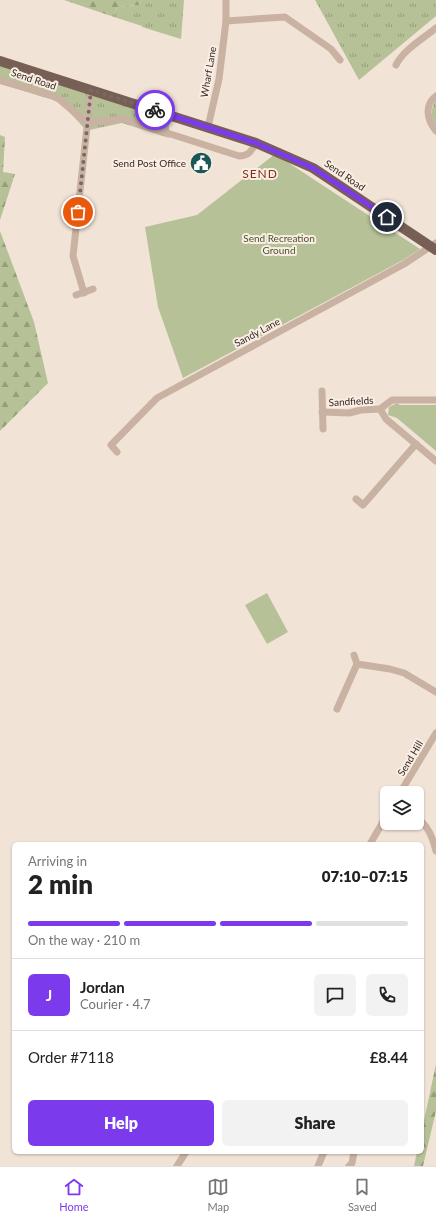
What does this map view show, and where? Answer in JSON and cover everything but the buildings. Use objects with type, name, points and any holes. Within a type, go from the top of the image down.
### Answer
[{"type":"main road","name":"Send Road","points":[[0,61],[256,143],[313,168],[435,247]]},
{"type":"street","name":"Wharf Lane","points":[[208,127],[219,79],[226,21],[226,0]]},
{"type":"street","points":[[226,21],[285,17],[331,49],[336,58]]},
{"type":"street","points":[[396,64],[405,53],[435,30]]},
{"type":"street","name":"Send Road","points":[[0,80],[59,99],[87,124]]},
{"type":"street","points":[[84,293],[73,256],[91,90]]},
{"type":"street","points":[[436,96],[432,99],[428,111],[430,120],[436,131]]},
{"type":"street","points":[[87,124],[122,119],[239,156],[245,156],[250,152],[256,143]]},
{"type":"street","name":"Sandy Lane","points":[[116,452],[111,445],[157,398],[435,247]]},
{"type":"street","points":[[76,295],[93,289]]},
{"type":"street","name":"Sandfields","points":[[322,391],[323,429]]},
{"type":"street","name":"Sandfields","points":[[322,412],[349,413],[361,410],[380,410],[392,400],[436,400]]},
{"type":"street","name":"Sandfields","points":[[380,410],[386,419],[436,462]]},
{"type":"street","points":[[363,505],[416,444]]},
{"type":"street","points":[[356,500],[370,510]]},
{"type":"street","points":[[337,709],[357,664],[354,655]]},
{"type":"street","points":[[357,664],[390,668],[420,682],[436,692]]},
{"type":"street","name":"Send Hill","points":[[404,786],[436,733]]},
{"type":"street","points":[[424,824],[432,835],[436,851]]},
{"type":"street","points":[[371,842],[380,827]]},
{"type":"street","points":[[177,1166],[185,1154]]},
{"type":"street","points":[[318,1166],[323,1154]]},
{"type":"street","points":[[349,1166],[352,1163],[354,1154]]},
{"type":"green space","points":[[64,0],[142,0],[139,5],[118,7],[111,16]]},
{"type":"green space","points":[[142,0],[184,0],[181,39],[111,16],[118,7],[139,5]]},
{"type":"green space","points":[[315,0],[436,0],[436,16],[359,80]]},
{"type":"green space","points":[[0,64],[149,113],[169,125],[169,138],[122,123],[89,130],[84,128],[60,102],[0,84]]},
{"type":"green space","points":[[436,100],[436,125],[432,112]]},
{"type":"green space","points":[[0,135],[5,137],[3,172],[15,174],[0,220]]},
{"type":"green space","name":"Send Recreation Ground","points":[[275,154],[420,249],[403,260],[183,378],[158,307],[145,227],[197,215]]},
{"type":"green space","points":[[0,231],[34,322],[48,383],[0,431]]},
{"type":"green space","points":[[397,403],[400,405],[436,405],[436,451],[397,418],[388,415],[389,407]]},
{"type":"green space","points":[[267,593],[288,632],[267,644],[245,605]]},
{"type":"green space","points":[[436,1064],[436,1111],[423,1166],[414,1166],[417,1154],[424,1154],[424,1121]]},
{"type":"way so far","points":[[78,212],[91,90],[155,110]]},
{"type":"place","name":"Send Post Office","points":[[201,163]]},
{"type":"district","name":"SEND","points":[[260,173]]},
{"type":"route","points":[[155,110],[256,143],[313,168],[387,217]]}]
